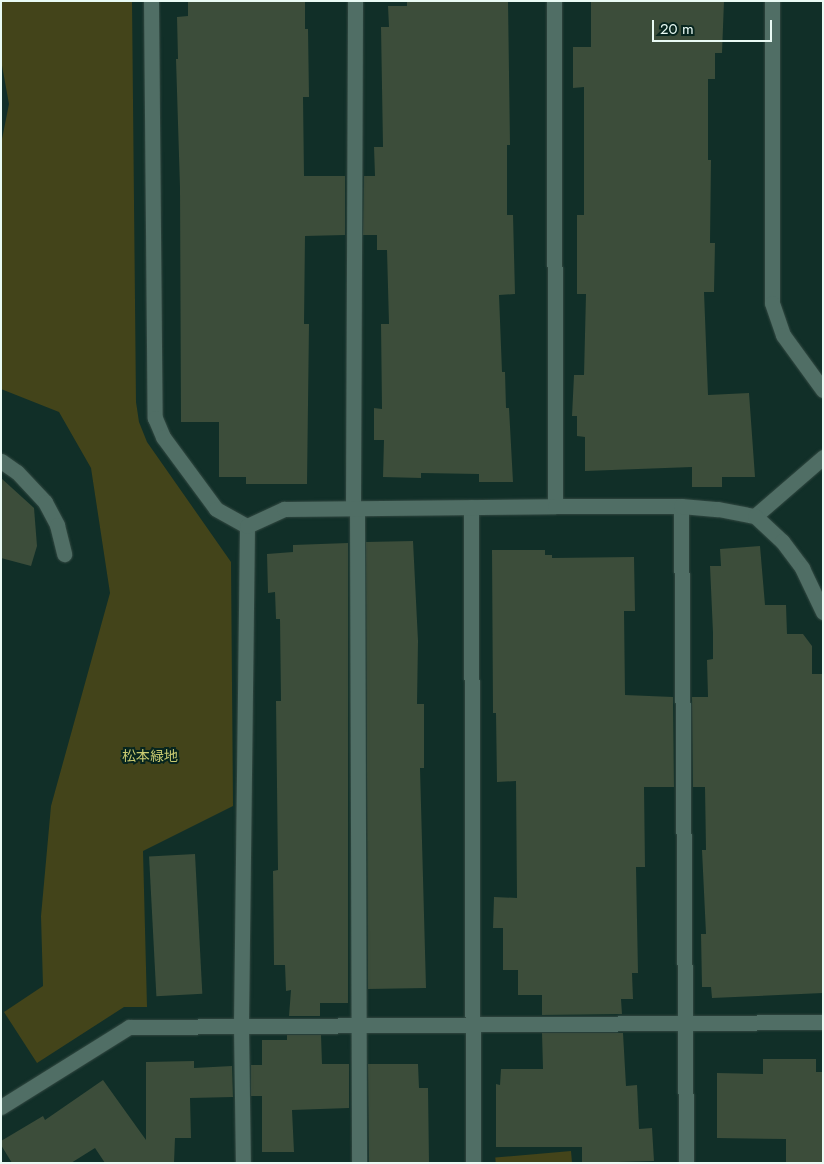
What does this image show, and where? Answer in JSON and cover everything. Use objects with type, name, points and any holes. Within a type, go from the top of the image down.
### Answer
[{"type":"street","points":[[151,1],[155,418],[163,437],[216,509],[248,526]]},
{"type":"street","points":[[355,1],[355,509],[359,1163]]},
{"type":"street","points":[[554,1],[555,506]]},
{"type":"street","points":[[772,1],[772,303],[783,335],[823,390]]},
{"type":"street","points":[[755,516],[823,457]]},
{"type":"street","points":[[1,461],[17,472],[45,502],[57,525],[64,554]]},
{"type":"street","points":[[248,526],[284,509],[681,506],[755,516],[782,541],[802,568],[823,612]]},
{"type":"street","points":[[681,506],[686,1163]]},
{"type":"street","points":[[471,507],[473,1163]]},
{"type":"street","points":[[243,1163],[241,1026],[248,526]]},
{"type":"street","points":[[1,1107],[129,1027],[823,1022]]},
{"type":"green space","name":"松本緑地","points":[[1,1],[132,1],[136,402],[139,422],[147,442],[231,562],[233,806],[143,851],[147,1007],[124,1007],[37,1063],[4,1012],[43,986],[41,916],[51,806],[110,593],[91,468],[59,412],[1,389],[1,144],[9,104],[1,60]]},
{"type":"green space","points":[[571,1151],[572,1163],[496,1163],[495,1158]]},
{"type":"building","points":[[188,1],[305,1],[305,29],[308,29],[309,97],[303,97],[304,176],[345,176],[345,235],[305,236],[304,324],[309,324],[307,484],[246,484],[246,477],[219,477],[219,422],[181,422],[180,188],[176,59],[178,59],[177,17],[188,16]]},
{"type":"building","points":[[407,1],[508,1],[510,145],[507,145],[507,215],[513,215],[515,294],[499,295],[502,372],[505,372],[506,408],[509,408],[513,482],[479,482],[479,474],[421,473],[421,478],[383,477],[384,440],[374,440],[374,408],[382,409],[381,324],[389,324],[387,250],[377,250],[377,235],[363,235],[364,176],[375,176],[374,147],[383,147],[381,27],[389,27],[388,6],[407,6]]},
{"type":"building","points":[[724,1],[722,53],[715,53],[715,79],[708,79],[708,160],[711,160],[710,243],[715,243],[714,292],[704,292],[708,395],[749,393],[755,477],[722,477],[722,487],[692,487],[692,467],[585,471],[585,437],[577,436],[577,416],[572,416],[574,375],[584,375],[586,294],[577,294],[577,215],[584,215],[584,87],[573,88],[573,47],[591,47],[591,2]]},
{"type":"building","points":[[1,478],[34,508],[37,546],[31,566],[1,558]]},
{"type":"building","points":[[413,541],[418,641],[417,704],[424,704],[424,768],[420,768],[426,988],[368,989],[366,542]]},
{"type":"building","points":[[348,543],[348,1003],[320,1003],[320,1016],[289,1016],[291,990],[286,991],[285,965],[274,965],[273,871],[278,870],[276,701],[281,701],[280,619],[276,619],[275,592],[268,593],[267,554],[293,552],[293,545]]},
{"type":"building","points":[[760,546],[765,605],[786,605],[787,634],[803,634],[812,646],[812,674],[823,674],[823,993],[712,998],[711,987],[702,987],[701,934],[706,934],[702,850],[706,850],[705,787],[693,787],[692,697],[708,697],[707,660],[713,659],[710,566],[721,566],[720,549]]},
{"type":"building","points":[[492,550],[545,550],[545,555],[552,555],[552,558],[634,557],[635,611],[624,611],[625,695],[673,697],[674,787],[644,787],[645,867],[636,867],[638,973],[632,973],[633,999],[621,999],[622,1014],[542,1015],[542,995],[518,995],[518,970],[503,970],[503,928],[493,928],[494,897],[517,898],[516,781],[497,782],[496,713],[493,713]]},
{"type":"building","points":[[195,854],[202,994],[156,996],[149,856]]},
{"type":"building","points":[[542,1033],[623,1033],[626,1086],[637,1085],[639,1129],[652,1128],[654,1161],[582,1163],[582,1147],[496,1147],[496,1084],[500,1085],[501,1069],[543,1069]]},
{"type":"building","points":[[287,1035],[321,1035],[322,1064],[349,1064],[349,1108],[292,1110],[294,1152],[262,1152],[262,1096],[251,1096],[251,1065],[262,1065],[262,1040],[287,1040]]},
{"type":"building","points":[[763,1059],[816,1059],[816,1072],[823,1072],[823,1163],[786,1163],[786,1139],[717,1138],[717,1073],[763,1074]]},
{"type":"building","points":[[194,1061],[194,1068],[232,1066],[233,1097],[190,1098],[191,1138],[175,1138],[174,1163],[105,1163],[95,1148],[71,1163],[12,1163],[1,1145],[1,1141],[43,1116],[45,1120],[103,1080],[146,1140],[146,1062]]},
{"type":"building","points":[[368,1064],[418,1064],[419,1088],[428,1088],[429,1163],[369,1163]]}]
